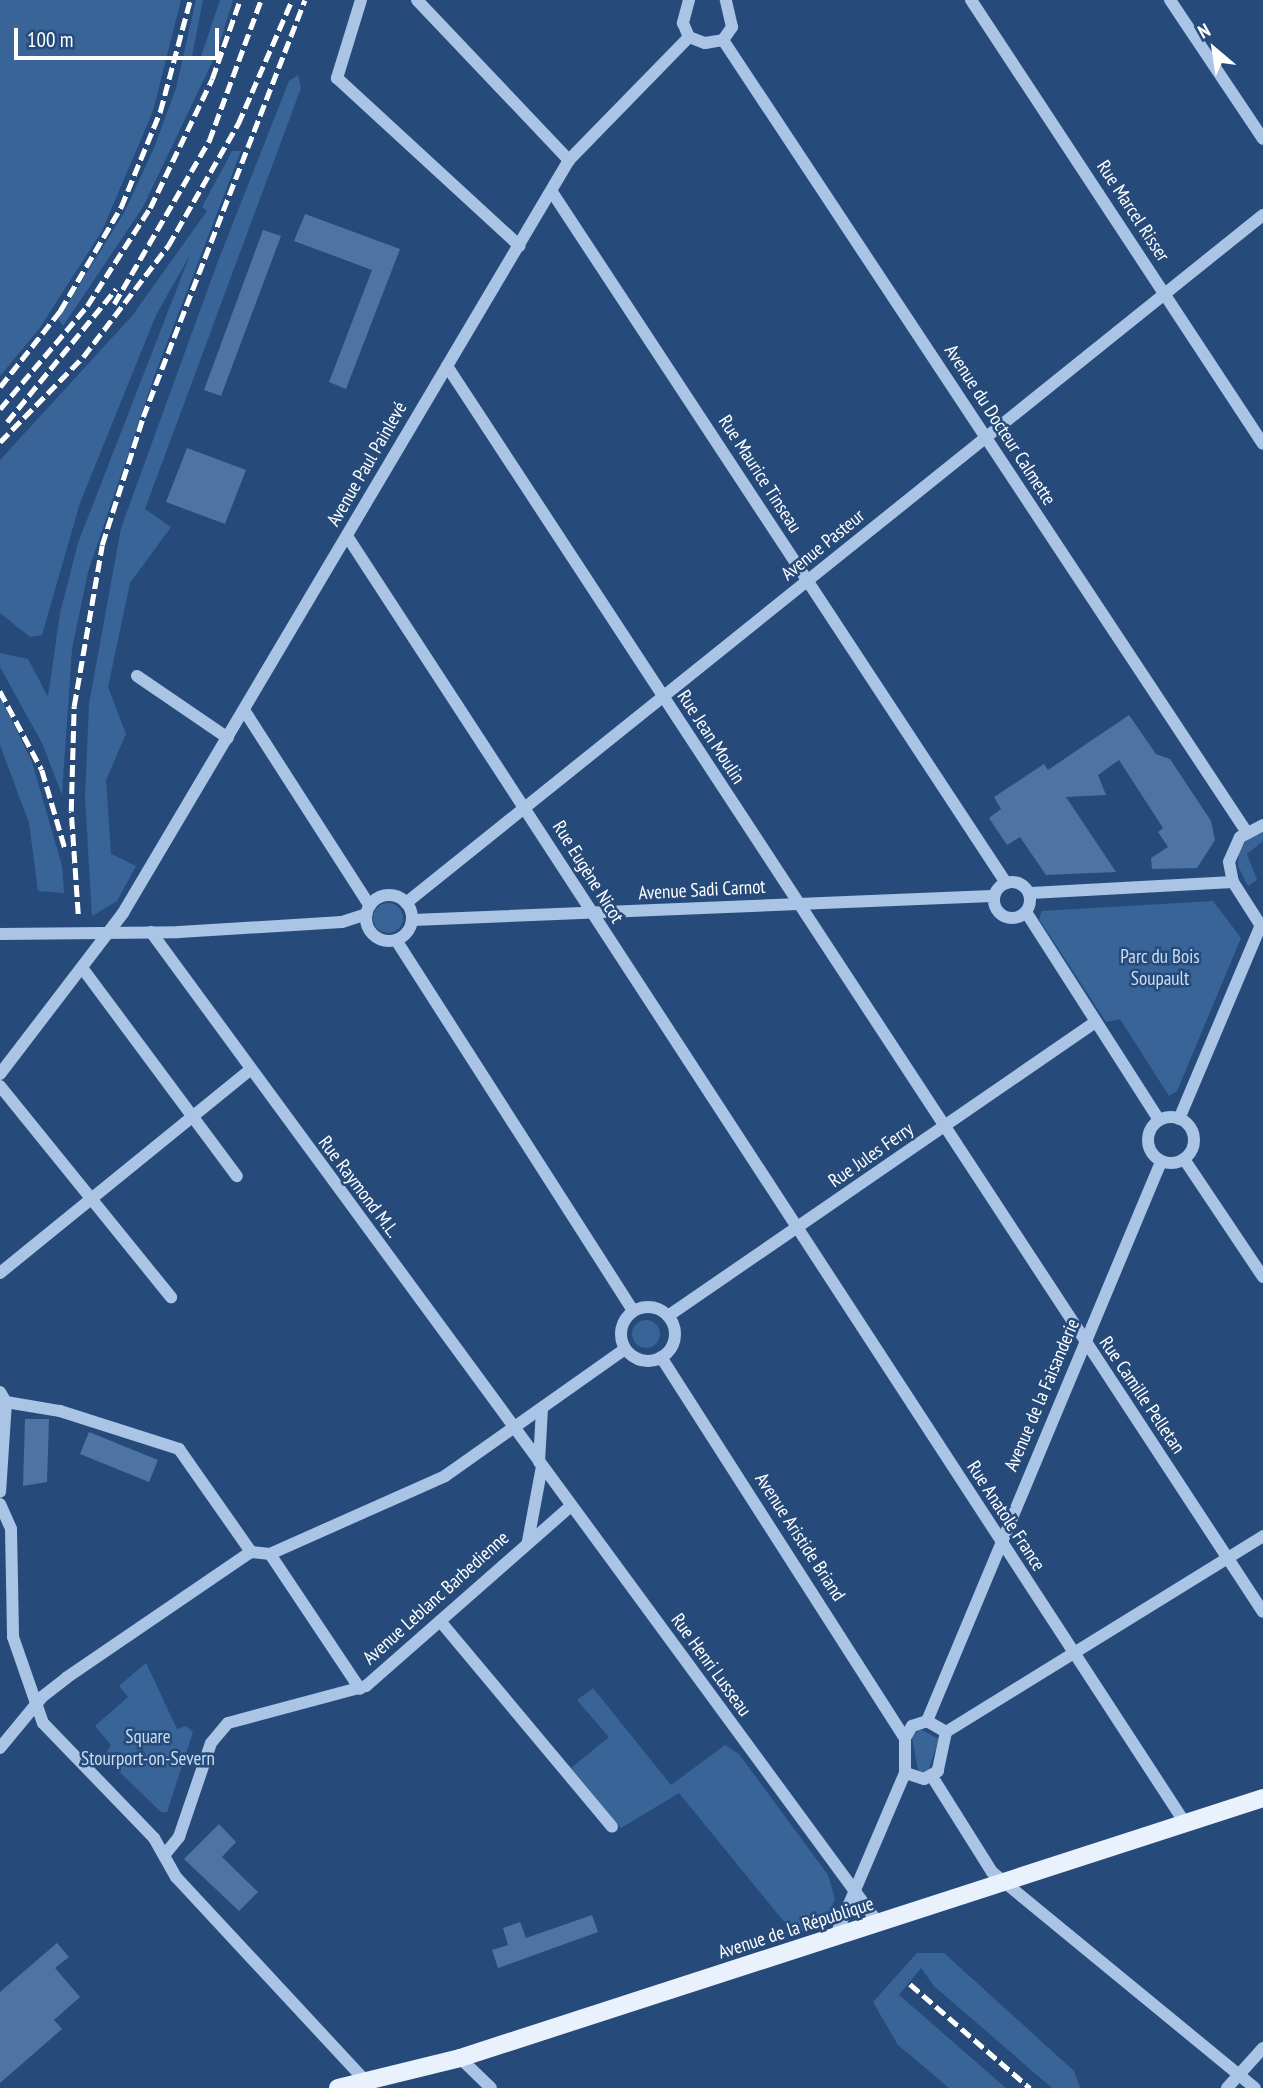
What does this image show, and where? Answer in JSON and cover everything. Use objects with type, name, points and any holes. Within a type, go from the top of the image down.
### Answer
[{"type":"main road","name":"Avenue de la République","points":[[338,2088],[369,2085],[460,2059],[1263,1798]]},
{"type":"street","points":[[361,0],[337,78],[520,246]]},
{"type":"street","points":[[417,0],[569,160]]},
{"type":"street","points":[[689,0],[683,23],[689,37],[705,43],[723,40],[732,27],[726,0]]},
{"type":"street","name":"Rue Marcel Risser","points":[[971,0],[1263,443]]},
{"type":"street","points":[[1170,0],[1263,139]]},
{"type":"street","name":"Avenue Paul Painlevé","points":[[0,1074],[108,933],[228,738],[569,160],[689,37]]},
{"type":"street","name":"Avenue du Docteur Calmette","points":[[723,40],[1246,831]]},
{"type":"street","name":"Rue Maurice Tinseau","points":[[552,192],[1006,883]]},
{"type":"street","name":"Avenue Pasteur","points":[[406,903],[808,583],[986,436],[1263,215]]},
{"type":"street","name":"Rue Jean Moulin","points":[[447,366],[797,905],[946,1127]]},
{"type":"street","name":"Rue Eugène Nicot","points":[[347,536],[797,1229]]},
{"type":"street","points":[[137,676],[228,738]]},
{"type":"street","points":[[244,710],[368,910],[372,933],[397,940],[633,1311]]},
{"type":"street","points":[[1179,1119],[1262,928],[1233,882],[1231,853],[1246,831],[1263,825]]},
{"type":"street","points":[[1026,912],[1003,915],[992,896],[1006,883],[1031,893],[1233,882]]},
{"type":"street","points":[[1031,893],[1026,912],[1094,1023],[1159,1120]]},
{"type":"street","points":[[0,934],[151,932],[342,922],[368,910],[387,895],[406,903],[413,920],[397,940]]},
{"type":"street","name":"Avenue Sadi Carnot","points":[[413,920],[992,896]]},
{"type":"street","name":"Rue Raymond M.L.","points":[[151,932],[249,1071],[540,1464]]},
{"type":"street","points":[[83,969],[237,1176]]},
{"type":"street","name":"Rue Jules Ferry","points":[[668,1316],[1094,1023]]},
{"type":"street","points":[[0,1273],[249,1071]]},
{"type":"street","points":[[0,1086],[92,1196],[171,1297]]},
{"type":"street","points":[[1159,1120],[1179,1119]]},
{"type":"street","points":[[1179,1119],[1194,1138],[1184,1159]]},
{"type":"street","points":[[1159,1120],[1147,1142],[1161,1162],[1184,1159]]},
{"type":"street","name":"Rue Camille Pelletan","points":[[946,1127],[1084,1343],[1263,1612]]},
{"type":"street","points":[[1184,1159],[1263,1277]]},
{"type":"street","name":"Avenue de la Faisanderie","points":[[927,1721],[1161,1162]]},
{"type":"street","name":"Rue Anatole France","points":[[797,1229],[1185,1823]]},
{"type":"street","points":[[655,1308],[668,1316],[674,1338],[661,1357],[645,1361],[625,1349],[621,1332],[633,1311],[655,1308]]},
{"type":"street","points":[[0,1748],[36,1708],[42,1696],[125,1633],[251,1552],[270,1554],[445,1476],[625,1349]]},
{"type":"street","name":"Avenue Aristide Briand","points":[[661,1357],[905,1738]]},
{"type":"street","points":[[0,1492],[3,1406],[60,1411],[179,1449],[251,1552]]},
{"type":"street","points":[[540,1464],[542,1408]]},
{"type":"street","name":"Rue Henri Lusseau","points":[[540,1464],[855,1888]]},
{"type":"street","name":"Avenue Leblanc Barbedienne","points":[[528,1541],[540,1464]]},
{"type":"street","points":[[0,1504],[11,1528],[7,1637],[36,1708],[59,1742],[166,1853],[176,1877],[369,2085]]},
{"type":"street","name":"Avenue Leblanc Barbedienne","points":[[166,1853],[179,1837],[211,1743],[228,1723],[249,1713],[360,1689],[571,1506]]},
{"type":"street","points":[[1255,2088],[988,1866],[933,1778],[946,1732],[1263,1536]]},
{"type":"street","points":[[270,1554],[360,1689]]},
{"type":"street","points":[[440,1621],[612,1827]]},
{"type":"street","points":[[835,1937],[905,1773],[905,1738],[912,1726],[927,1721],[946,1732]]},
{"type":"street","points":[[905,1773],[933,1778]]},
{"type":"street","points":[[855,1888],[865,1911],[879,1924]]},
{"type":"street","points":[[1227,2088],[1237,2073],[1263,2048]]},
{"type":"street","points":[[460,2059],[491,2088]]},
{"type":"green space","points":[[0,0],[181,0],[153,111],[102,231],[39,329],[0,376]]},
{"type":"green space","points":[[196,0],[203,0],[192,56],[200,59],[220,0],[233,0],[217,52],[143,207],[63,326],[58,319],[124,213],[154,148],[176,88]]},
{"type":"green space","points":[[298,75],[301,88],[145,509],[171,527],[130,583],[108,687],[126,734],[106,780],[111,854],[136,866],[117,901],[92,916],[85,798],[89,704],[121,528],[218,261],[289,81]]},
{"type":"green space","points":[[232,151],[241,151],[155,374],[88,572],[72,649],[62,795],[43,745],[0,667],[0,653],[28,659],[48,697],[60,613],[78,543],[190,255],[156,315],[80,503],[42,635],[30,637],[0,613],[0,460],[132,316],[207,211],[202,207]]},
{"type":"green space","points":[[0,696],[32,762],[62,866],[64,893],[38,891],[29,823],[0,745]]},
{"type":"green space","points":[[1263,831],[1263,841],[1247,854],[1257,880],[1248,886],[1238,866],[1239,852],[1248,838]]},
{"type":"green space","name":"Parc du Bois Soupault","points":[[1213,901],[1241,938],[1177,1091],[1169,1096],[1120,1019],[1106,1022],[1039,919],[1042,911]]},
{"type":"green space","points":[[388,903],[394,904],[402,912],[402,924],[394,932],[388,933],[382,932],[374,924],[373,918],[374,912],[382,904]]},
{"type":"green space","points":[[646,1320],[656,1324],[660,1334],[656,1344],[646,1348],[636,1344],[632,1334],[636,1324]]},
{"type":"green space","name":"Square Stourport-on-Severn","points":[[146,1663],[177,1729],[186,1726],[193,1732],[167,1812],[161,1812],[104,1757],[111,1745],[95,1726],[128,1697],[119,1686]]},
{"type":"green space","points":[[593,1688],[671,1785],[725,1745],[739,1754],[828,1875],[835,1899],[825,1924],[794,1934],[679,1793],[621,1828],[571,1768],[609,1737],[577,1700]]},
{"type":"green space","points":[[920,1729],[939,1739],[927,1774],[918,1770],[912,1737]]},
{"type":"green space","points":[[917,1953],[944,1953],[1074,2071],[1080,2088],[1052,2088],[934,1986],[921,1968],[899,1995],[1006,2088],[949,2088],[898,2045],[873,2002]]},
{"type":"building","points":[[305,214],[400,249],[346,389],[329,382],[372,270],[294,241]]},
{"type":"building","points":[[263,230],[281,236],[221,396],[204,390]]},
{"type":"building","points":[[187,448],[246,470],[225,524],[166,502]]},
{"type":"building","points":[[1129,715],[1156,754],[1170,759],[1211,821],[1215,840],[1197,868],[1152,869],[1151,858],[1168,847],[1158,832],[1163,828],[1119,760],[1098,775],[1106,795],[1066,797],[1116,872],[1046,875],[1020,837],[1007,845],[989,818],[1001,809],[994,797],[1044,764],[1048,770]]},
{"type":"building","points":[[25,1419],[49,1419],[47,1482],[23,1486]]},
{"type":"building","points":[[89,1432],[158,1460],[149,1482],[80,1454]]},
{"type":"building","points":[[219,1824],[236,1842],[222,1857],[258,1892],[239,1911],[184,1859]]},
{"type":"building","points":[[592,1915],[598,1932],[498,1968],[492,1950],[508,1945],[503,1928],[520,1922],[526,1938]]},
{"type":"building","points":[[57,1943],[69,1957],[55,1968],[80,1997],[54,2020],[62,2029],[0,2083],[0,1992]]},
{"type":"railway","points":[[0,387],[60,311],[121,207],[160,112],[190,0]]},
{"type":"railway","points":[[0,409],[87,306],[150,208],[212,79],[240,0]]},
{"type":"railway","points":[[114,304],[209,141],[261,0]]},
{"type":"railway","points":[[0,442],[83,357],[168,246],[238,124],[292,0]]},
{"type":"railway","points":[[78,914],[71,811],[74,706],[102,545],[143,417],[305,0]]},
{"type":"railway","points":[[7,422],[116,289]]},
{"type":"railway","points":[[0,691],[42,770],[65,848]]},
{"type":"railway","points":[[910,1984],[1030,2088]]}]
